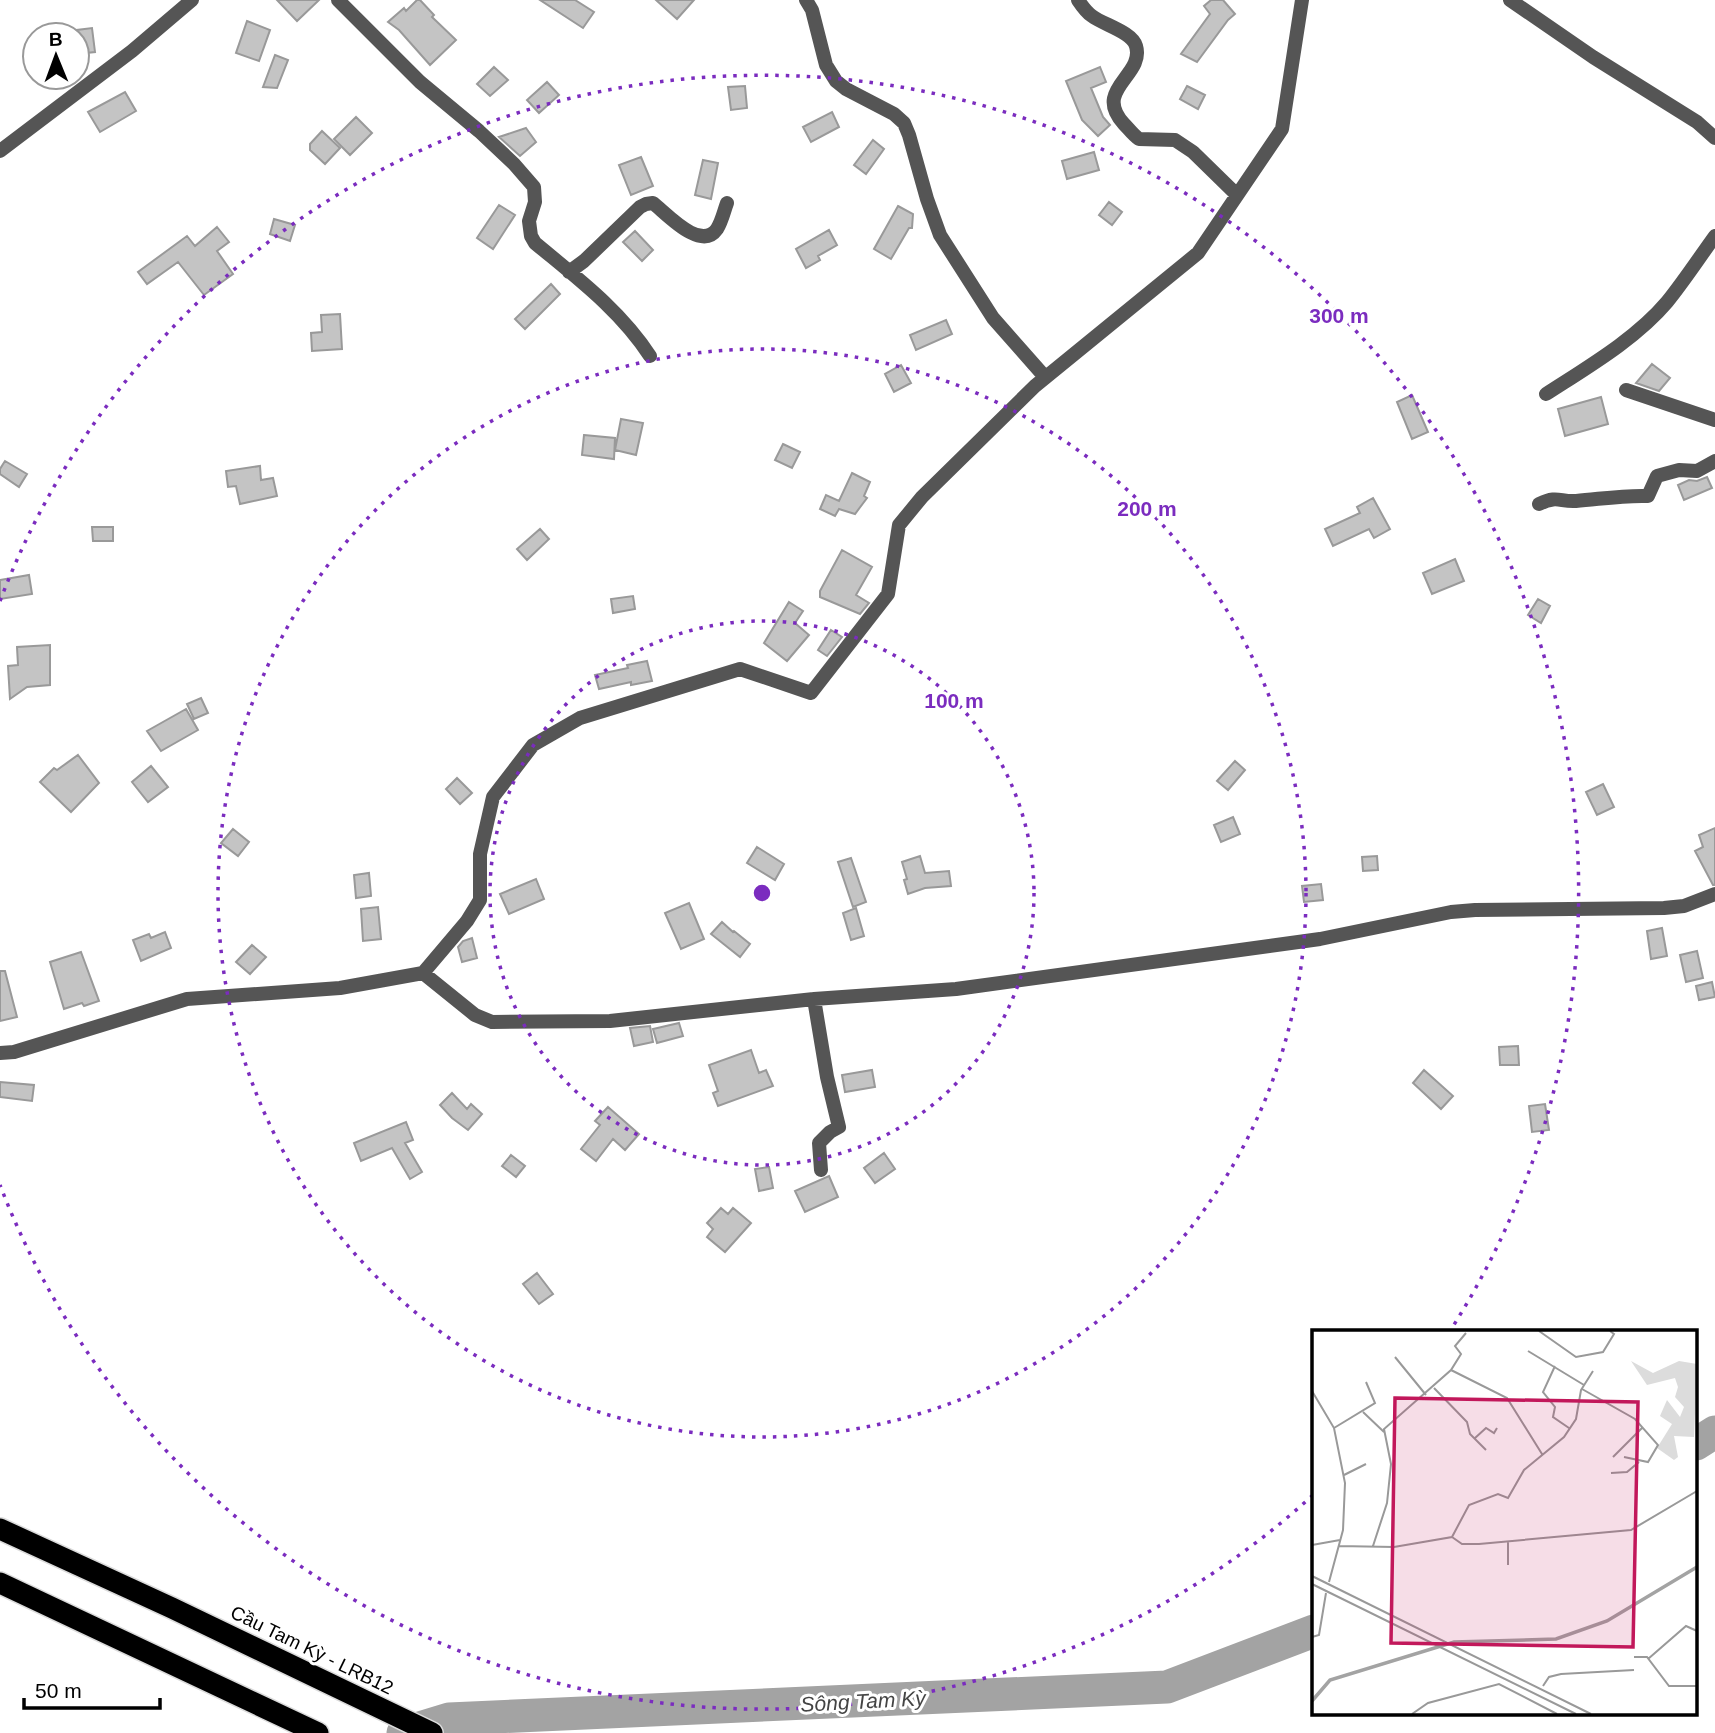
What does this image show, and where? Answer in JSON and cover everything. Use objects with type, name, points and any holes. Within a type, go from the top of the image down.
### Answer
[{"type":"highway","name":"Cầu Tam Kỳ - LRB12","points":[[0,1530],[172,1608],[432,1733]]},
{"type":"highway","points":[[0,1583],[318,1733]]},
{"type":"street","points":[[0,150],[132,51],[192,0]]},
{"type":"street","points":[[338,0],[419,82],[479,131],[514,164],[534,187],[535,202],[529,221],[535,243],[593,290],[637,336],[650,356]]},
{"type":"street","points":[[806,0],[812,10],[830,73],[846,89],[894,114],[904,123],[940,235],[993,318],[1045,377]]},
{"type":"street","points":[[1077,0],[1090,15],[1131,36],[1135,43],[1136,60],[1114,96],[1112,106],[1116,116],[1139,139],[1175,140],[1192,152],[1237,195]]},
{"type":"street","points":[[0,1053],[14,1052],[187,999],[340,988],[423,973],[467,921],[481,900],[480,854],[493,797],[533,745],[580,718],[740,669],[811,693],[888,594],[899,525],[922,497],[1045,377],[1198,253],[1282,129],[1303,0]]},
{"type":"street","points":[[1510,0],[1593,57],[1697,122],[1715,138]]},
{"type":"street","points":[[569,272],[646,204],[653,203],[701,238],[716,231],[727,203]]},
{"type":"street","points":[[1546,394],[1598,361],[1667,303],[1715,236]]},
{"type":"street","points":[[1626,390],[1715,420]]},
{"type":"street","points":[[1539,504],[1552,498],[1573,501],[1617,495],[1648,496],[1657,476],[1679,470],[1697,471],[1715,461]]},
{"type":"street","points":[[423,973],[475,1015],[492,1022],[610,1021],[814,999],[970,988],[1320,939],[1451,912],[1664,908],[1684,906],[1715,894]]},
{"type":"street","points":[[814,999],[839,1128],[830,1132],[819,1143],[821,1170]]},
{"type":"building","points":[[277,0],[319,0],[297,21]]},
{"type":"building","points":[[420,0],[434,15],[432,17],[456,40],[430,65],[399,30],[388,22],[404,8],[406,11]]},
{"type":"building","points":[[540,0],[575,0],[594,12],[583,28]]},
{"type":"building","points":[[656,0],[694,0],[677,19]]},
{"type":"building","points":[[1211,0],[1223,0],[1235,14],[1197,62],[1181,54],[1210,14],[1204,6]]},
{"type":"building","points":[[247,21],[270,30],[259,61],[236,53]]},
{"type":"building","points":[[91,28],[95,52],[91,52]]},
{"type":"building","points":[[275,55],[288,60],[277,88],[263,87]]},
{"type":"building","points":[[494,67],[508,80],[490,96],[477,84]]},
{"type":"building","points":[[1100,67],[1106,82],[1091,88],[1103,117],[1110,125],[1098,136],[1082,120],[1066,81]]},
{"type":"building","points":[[547,82],[559,95],[539,113],[527,100]]},
{"type":"building","points":[[745,86],[747,108],[731,110],[728,87]]},
{"type":"building","points":[[1187,86],[1205,95],[1198,109],[1180,99]]},
{"type":"building","points":[[125,92],[136,111],[100,132],[88,112]]},
{"type":"building","points":[[832,112],[839,127],[811,142],[803,127]]},
{"type":"building","points":[[356,117],[372,133],[350,155],[334,139]]},
{"type":"building","points":[[526,128],[536,142],[520,156],[499,137]]},
{"type":"building","points":[[322,131],[340,148],[325,164],[310,150],[310,144]]},
{"type":"building","points":[[873,140],[884,149],[866,174],[854,165]]},
{"type":"building","points":[[1094,152],[1099,170],[1067,179],[1062,161]]},
{"type":"building","points":[[641,157],[653,186],[631,195],[619,165]]},
{"type":"building","points":[[703,160],[718,163],[711,199],[695,195]]},
{"type":"building","points":[[1109,202],[1122,212],[1112,225],[1099,215]]},
{"type":"building","points":[[499,205],[515,215],[493,249],[477,238]]},
{"type":"building","points":[[898,206],[913,214],[912,228],[909,228],[891,259],[874,249]]},
{"type":"building","points":[[274,219],[295,225],[290,241],[270,234]]},
{"type":"building","points":[[217,227],[229,242],[217,251],[233,274],[204,295],[178,262],[147,284],[138,272],[187,236],[195,246]]},
{"type":"building","points":[[829,230],[837,245],[818,256],[820,260],[806,268],[796,249]]},
{"type":"building","points":[[635,231],[653,250],[642,261],[623,242]]},
{"type":"building","points":[[551,284],[560,294],[525,329],[515,319]]},
{"type":"building","points":[[340,314],[342,349],[312,351],[311,333],[322,332],[321,315]]},
{"type":"building","points":[[946,320],[952,334],[916,350],[910,335]]},
{"type":"building","points":[[1652,364],[1670,378],[1659,391],[1636,383]]},
{"type":"building","points":[[901,365],[911,383],[894,392],[885,374]]},
{"type":"building","points":[[1412,395],[1428,432],[1412,439],[1397,402]]},
{"type":"building","points":[[1601,397],[1608,424],[1565,436],[1558,409]]},
{"type":"building","points":[[621,419],[643,423],[636,455],[615,450]]},
{"type":"building","points":[[584,435],[615,438],[614,459],[582,455]]},
{"type":"building","points":[[783,444],[800,452],[792,468],[775,460]]},
{"type":"building","points":[[5,461],[27,474],[19,487],[0,474]]},
{"type":"building","points":[[260,466],[261,480],[273,478],[277,496],[240,504],[236,486],[228,487],[226,471]]},
{"type":"building","points":[[852,473],[870,482],[864,496],[867,498],[855,514],[839,509],[835,516],[820,509],[826,495],[839,501]]},
{"type":"building","points":[[1707,477],[1712,488],[1684,500],[1678,485]]},
{"type":"building","points":[[1373,498],[1390,529],[1374,538],[1369,529],[1333,546],[1325,529],[1360,513],[1357,507]]},
{"type":"building","points":[[92,527],[113,527],[113,541],[93,541]]},
{"type":"building","points":[[540,529],[549,539],[527,560],[517,549]]},
{"type":"building","points":[[842,550],[872,567],[856,595],[869,603],[860,614],[820,597],[820,591]]},
{"type":"building","points":[[1455,559],[1464,581],[1432,594],[1423,573]]},
{"type":"building","points":[[29,575],[32,594],[0,599],[0,580]]},
{"type":"building","points":[[633,596],[635,609],[613,613],[611,599]]},
{"type":"building","points":[[1538,599],[1550,606],[1541,623],[1528,615]]},
{"type":"building","points":[[789,602],[803,611],[795,623],[809,635],[787,661],[764,643]]},
{"type":"building","points":[[831,630],[842,637],[827,656],[818,650]]},
{"type":"building","points":[[50,645],[50,685],[27,687],[10,699],[8,666],[18,665],[17,647]]},
{"type":"building","points":[[647,661],[652,681],[631,685],[631,682],[599,689],[595,675]]},
{"type":"building","points":[[201,698],[208,713],[194,719],[187,704]]},
{"type":"building","points":[[186,709],[198,730],[161,751],[147,731]]},
{"type":"building","points":[[78,755],[99,783],[71,812],[40,782],[54,768],[57,770]]},
{"type":"building","points":[[1235,761],[1245,770],[1228,790],[1217,781]]},
{"type":"building","points":[[151,766],[168,787],[148,802],[132,782]]},
{"type":"building","points":[[457,778],[472,793],[460,804],[446,789]]},
{"type":"building","points":[[1603,784],[1614,807],[1597,815],[1586,792]]},
{"type":"building","points":[[1233,817],[1240,834],[1221,842],[1214,825]]},
{"type":"building","points":[[1715,828],[1713,885],[1695,851],[1703,847],[1699,835]]},
{"type":"building","points":[[233,829],[249,842],[238,856],[221,843]]},
{"type":"building","points":[[757,847],[784,864],[775,880],[747,863]]},
{"type":"building","points":[[920,856],[925,873],[949,871],[951,886],[925,888],[908,894],[902,862]]},
{"type":"building","points":[[1377,856],[1378,870],[1363,871],[1362,857]]},
{"type":"building","points":[[851,858],[866,902],[853,907],[838,862]]},
{"type":"building","points":[[369,873],[371,896],[356,898],[354,875]]},
{"type":"building","points":[[536,879],[544,899],[509,914],[500,894]]},
{"type":"building","points":[[1321,884],[1323,900],[1304,902],[1302,886]]},
{"type":"building","points":[[689,903],[704,939],[681,949],[665,913]]},
{"type":"building","points":[[378,907],[381,939],[363,941],[361,909]]},
{"type":"building","points":[[856,908],[864,936],[851,940],[843,913]]},
{"type":"building","points":[[722,922],[750,944],[740,957],[711,934]]},
{"type":"building","points":[[1662,928],[1667,956],[1651,959],[1647,931]]},
{"type":"building","points":[[165,932],[171,948],[141,961],[133,940],[149,934],[151,938]]},
{"type":"building","points":[[472,938],[477,958],[462,962],[458,947],[463,941]]},
{"type":"building","points":[[252,945],[266,957],[250,974],[236,962]]},
{"type":"building","points":[[1697,951],[1703,978],[1686,982],[1680,955]]},
{"type":"building","points":[[81,952],[99,1001],[64,1009],[50,962]]},
{"type":"building","points":[[0,971],[5,971],[17,1017],[0,1021]]},
{"type":"building","points":[[1712,982],[1715,997],[1699,1000],[1696,986]]},
{"type":"building","points":[[679,1023],[683,1036],[657,1043],[653,1029]]},
{"type":"building","points":[[650,1026],[653,1042],[634,1046],[630,1028]]},
{"type":"building","points":[[1518,1046],[1519,1065],[1500,1065],[1499,1047]]},
{"type":"building","points":[[751,1050],[759,1073],[766,1070],[773,1086],[718,1106],[713,1093],[718,1091],[709,1065]]},
{"type":"building","points":[[872,1070],[875,1087],[845,1092],[842,1075]]},
{"type":"building","points":[[1424,1070],[1453,1096],[1441,1109],[1413,1083]]},
{"type":"building","points":[[0,1082],[34,1085],[32,1101],[0,1097]]},
{"type":"building","points":[[452,1093],[467,1109],[471,1104],[482,1114],[468,1130],[440,1105]]},
{"type":"building","points":[[1545,1104],[1549,1130],[1532,1132],[1529,1106]]},
{"type":"building","points":[[608,1107],[639,1134],[625,1150],[613,1139],[596,1161],[581,1149],[600,1125],[595,1121]]},
{"type":"building","points":[[406,1122],[413,1140],[405,1143],[422,1172],[410,1179],[392,1148],[361,1161],[354,1143]]},
{"type":"building","points":[[884,1153],[895,1169],[875,1183],[864,1168]]},
{"type":"building","points":[[511,1155],[525,1166],[516,1177],[502,1166]]},
{"type":"building","points":[[769,1167],[773,1188],[759,1191],[755,1169]]},
{"type":"building","points":[[829,1176],[838,1197],[805,1212],[795,1191]]},
{"type":"building","points":[[721,1208],[728,1214],[733,1208],[751,1223],[725,1252],[707,1237],[713,1229],[707,1223]]},
{"type":"building","points":[[537,1273],[553,1294],[539,1304],[523,1284]]},
{"type":"waterway","name":"Sông Tam Kỳ","points":[[1698,1443],[1715,1432]]},
{"type":"waterway","name":"Sông Tam Kỳ","points":[[403,1733],[449,1719],[1167,1687],[1312,1632]]}]
